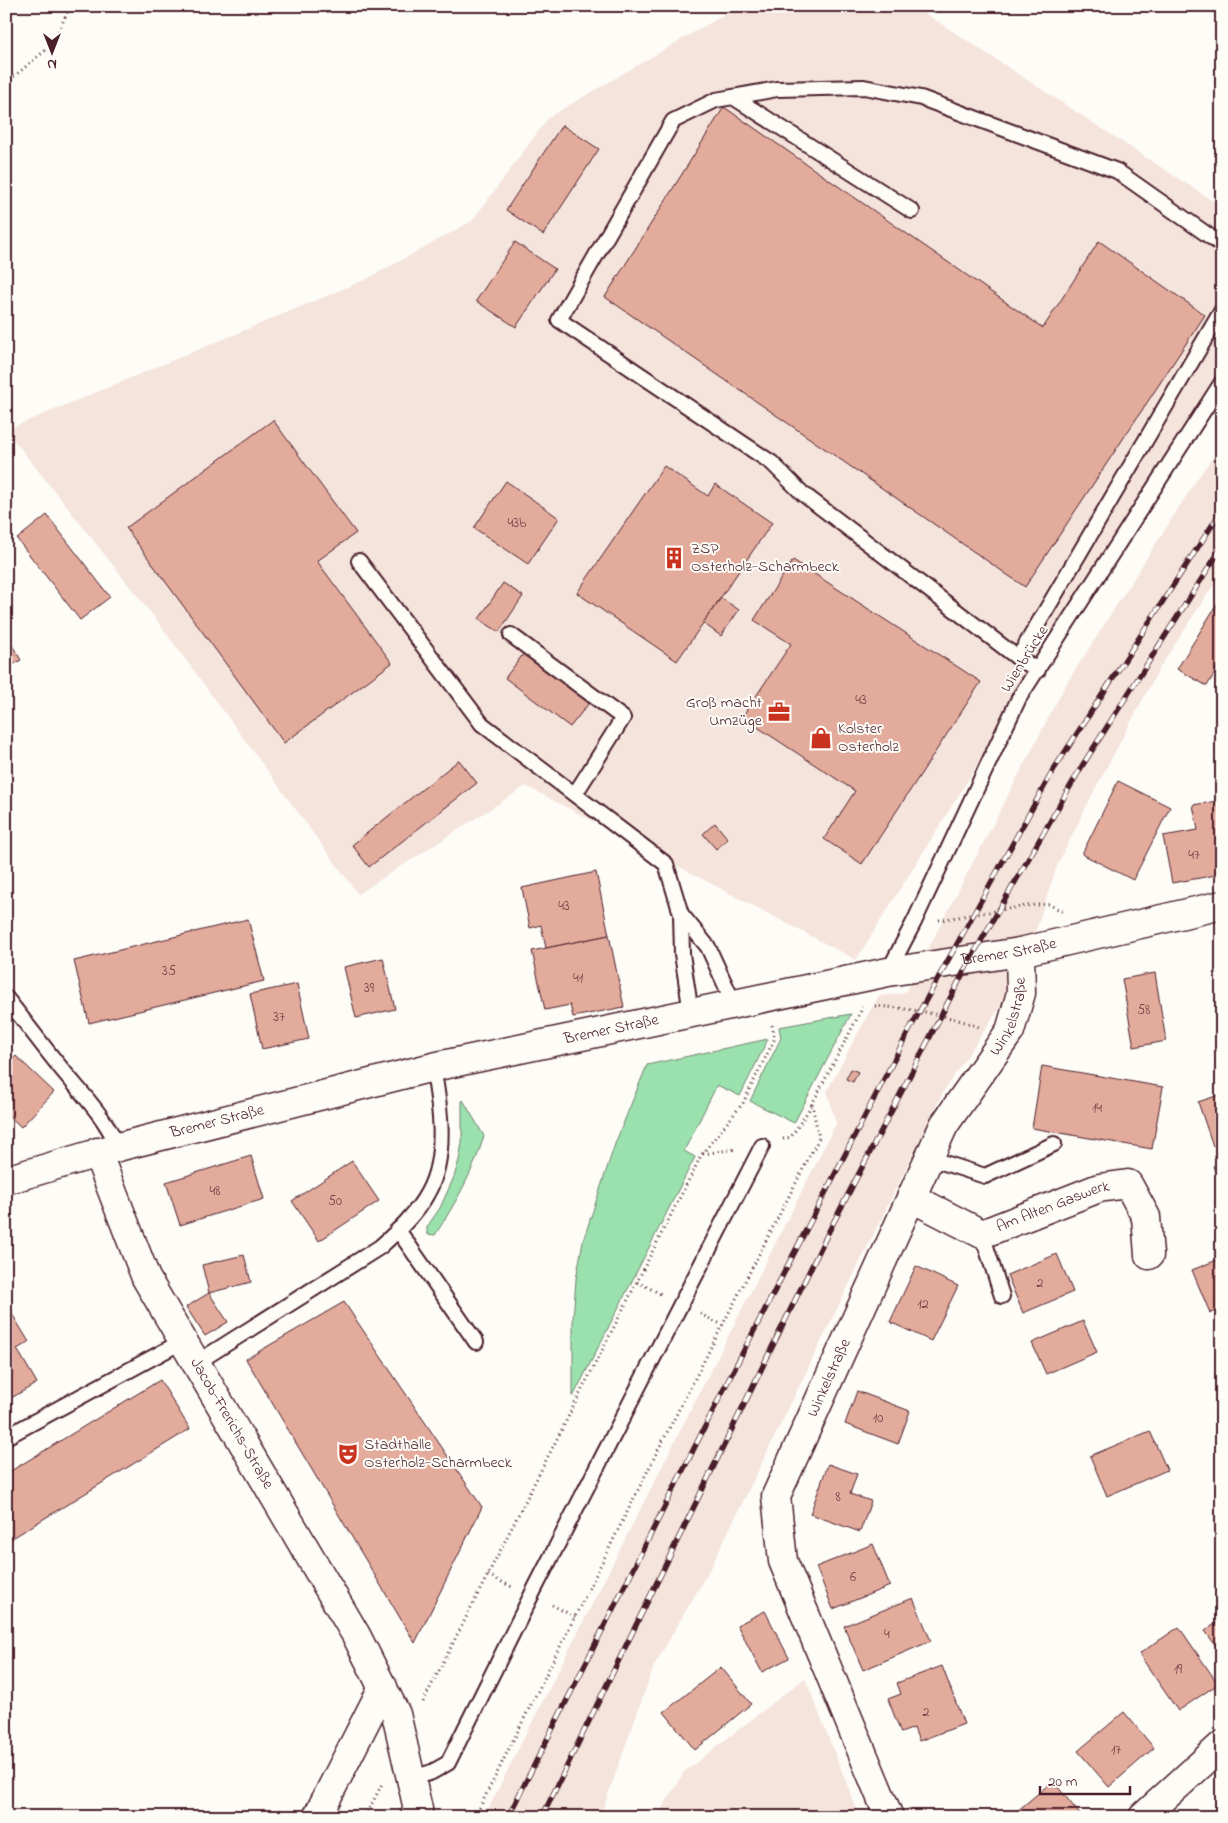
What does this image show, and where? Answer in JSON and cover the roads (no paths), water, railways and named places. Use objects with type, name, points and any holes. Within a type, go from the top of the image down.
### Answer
[{"type":"street","name":"Bremer Straße","points":[[6,1180],[108,1150],[434,1067],[888,972],[1020,952],[1222,905]]},
{"type":"street","name":"Winkelstraße","points":[[889,1817],[782,1561],[776,1496],[944,1125],[1010,1031],[1021,993],[1020,952]]},
{"type":"street","name":"Jacob-Frerichs-Straße","points":[[108,1150],[146,1278],[356,1636],[396,1714],[418,1809],[414,1817]]},
{"type":"street","name":"Am Alten Gaswerk","points":[[912,1198],[982,1234],[1099,1188],[1128,1184],[1146,1217],[1149,1255]]},
{"type":"street","points":[[317,1817],[382,1687]]},
{"type":"street","points":[[1143,1817],[1222,1746]]},
{"type":"lane","points":[[1038,670],[1018,658],[802,493],[772,463],[559,320],[673,121],[716,100],[778,89],[864,87],[921,98],[1117,171],[1222,244]]},
{"type":"lane","points":[[733,97],[912,211]]},
{"type":"lane","points":[[1018,658],[1222,310]]},
{"type":"lane","name":"Wienbrücke","points":[[888,972],[914,922],[1019,698],[1222,382]]},
{"type":"lane","points":[[359,561],[482,724],[666,864],[681,914],[682,954],[691,1014]]},
{"type":"lane","points":[[511,635],[623,718],[575,794]]},
{"type":"lane","points":[[681,914],[708,947],[734,1004]]},
{"type":"lane","points":[[6,998],[110,1128],[108,1150]]},
{"type":"lane","points":[[6,1437],[189,1352],[380,1247],[398,1230],[428,1191],[438,1161],[441,1133],[440,1101],[434,1067]]},
{"type":"lane","points":[[929,1158],[985,1176],[1054,1144]]},
{"type":"lane","points":[[411,1779],[432,1772],[448,1763],[762,1146]]},
{"type":"lane","points":[[398,1230],[476,1342]]},
{"type":"lane","points":[[982,1234],[1002,1296]]},
{"type":"railway","points":[[508,1817],[728,1381],[911,1027],[1054,769],[1222,510]]},
{"type":"railway","points":[[542,1817],[828,1233],[970,960],[1082,766],[1222,547]]},
{"type":"place","name":"ZSP Osterholz-Scharmbeck","points":[[674,558]]},
{"type":"place","name":"Groß macht Umzüge","points":[[779,712]]},
{"type":"place","name":"Kolster Osterholz","points":[[821,738]]},
{"type":"place","name":"Stadthalle Osterholz-Scharmbeck","points":[[348,1454]]}]
